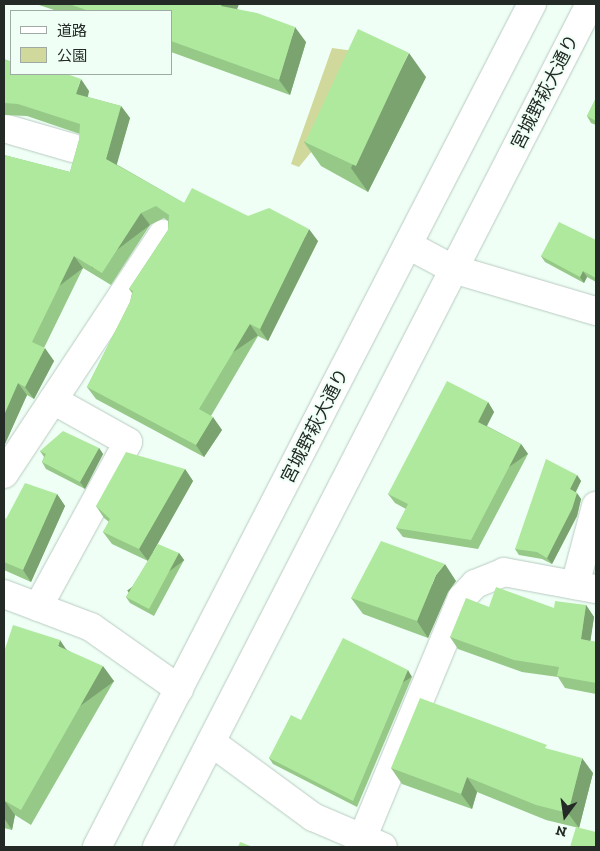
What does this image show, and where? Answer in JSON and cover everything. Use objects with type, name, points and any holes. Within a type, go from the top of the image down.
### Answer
[{"type":"street","name":"宮城野萩大通り","points":[[97,847],[532,4]]},
{"type":"street","name":"宮城野萩大通り","points":[[157,847],[590,4]]},
{"type":"street","points":[[4,128],[73,148]]},
{"type":"street","points":[[4,474],[163,234]]},
{"type":"street","points":[[408,246],[453,270],[596,311]]},
{"type":"street","points":[[38,607],[128,442],[53,400]]},
{"type":"street","points":[[211,742],[314,817],[372,843],[462,598],[475,584],[504,572],[586,587],[596,506]]},
{"type":"street","points":[[4,594],[91,627],[179,688]]},
{"type":"green space","points":[[332,48],[369,53],[326,134],[299,167],[291,164]]},
{"type":"building","points":[[69,4],[222,4],[221,6],[257,13],[295,27],[279,80],[172,41],[172,10],[86,10]]},
{"type":"building","points":[[358,29],[409,53],[356,166],[305,142]]},
{"type":"building","points":[[4,59],[10,62],[10,75],[70,75],[81,79],[76,94],[121,106],[106,159],[184,203],[192,188],[248,216],[269,208],[309,229],[260,329],[250,324],[199,409],[213,417],[196,445],[87,387],[130,302],[133,291],[129,289],[168,230],[169,215],[156,206],[141,213],[102,273],[74,256],[32,342],[45,348],[25,387],[18,383],[4,415],[4,155],[70,172],[79,140],[80,124],[18,104],[4,103]]},
{"type":"building","points":[[596,98],[596,121],[587,116]]},
{"type":"building","points":[[559,222],[596,240],[596,278],[583,271],[580,277],[541,256]]},
{"type":"building","points":[[447,381],[488,402],[478,422],[521,444],[471,540],[396,528],[408,504],[388,494]]},
{"type":"building","points":[[63,431],[99,448],[80,482],[42,462],[46,454],[40,451]]},
{"type":"building","points":[[126,452],[185,469],[139,549],[103,532],[110,519],[96,506]]},
{"type":"building","points":[[546,459],[577,475],[570,489],[577,493],[572,509],[547,558],[537,552],[515,549]]},
{"type":"building","points":[[25,483],[57,494],[23,570],[4,562],[4,518],[6,519]]},
{"type":"building","points":[[381,541],[445,564],[436,575],[417,621],[351,598]]},
{"type":"building","points":[[158,544],[179,553],[149,609],[126,597]]},
{"type":"building","points":[[496,587],[554,608],[555,601],[586,605],[581,639],[596,642],[596,683],[557,676],[559,667],[514,660],[450,637],[466,598],[489,607]]},
{"type":"building","points":[[13,625],[60,640],[58,646],[103,666],[21,810],[5,801],[4,806],[4,652]]},
{"type":"building","points":[[343,638],[408,670],[353,801],[269,758],[291,715],[301,720]]},
{"type":"building","points":[[420,698],[547,745],[545,748],[582,758],[568,813],[536,805],[467,777],[461,794],[391,768]]},
{"type":"building","points":[[576,827],[596,832],[596,847],[570,847]]},
{"type":"building","points":[[240,842],[253,847],[238,847]]}]
